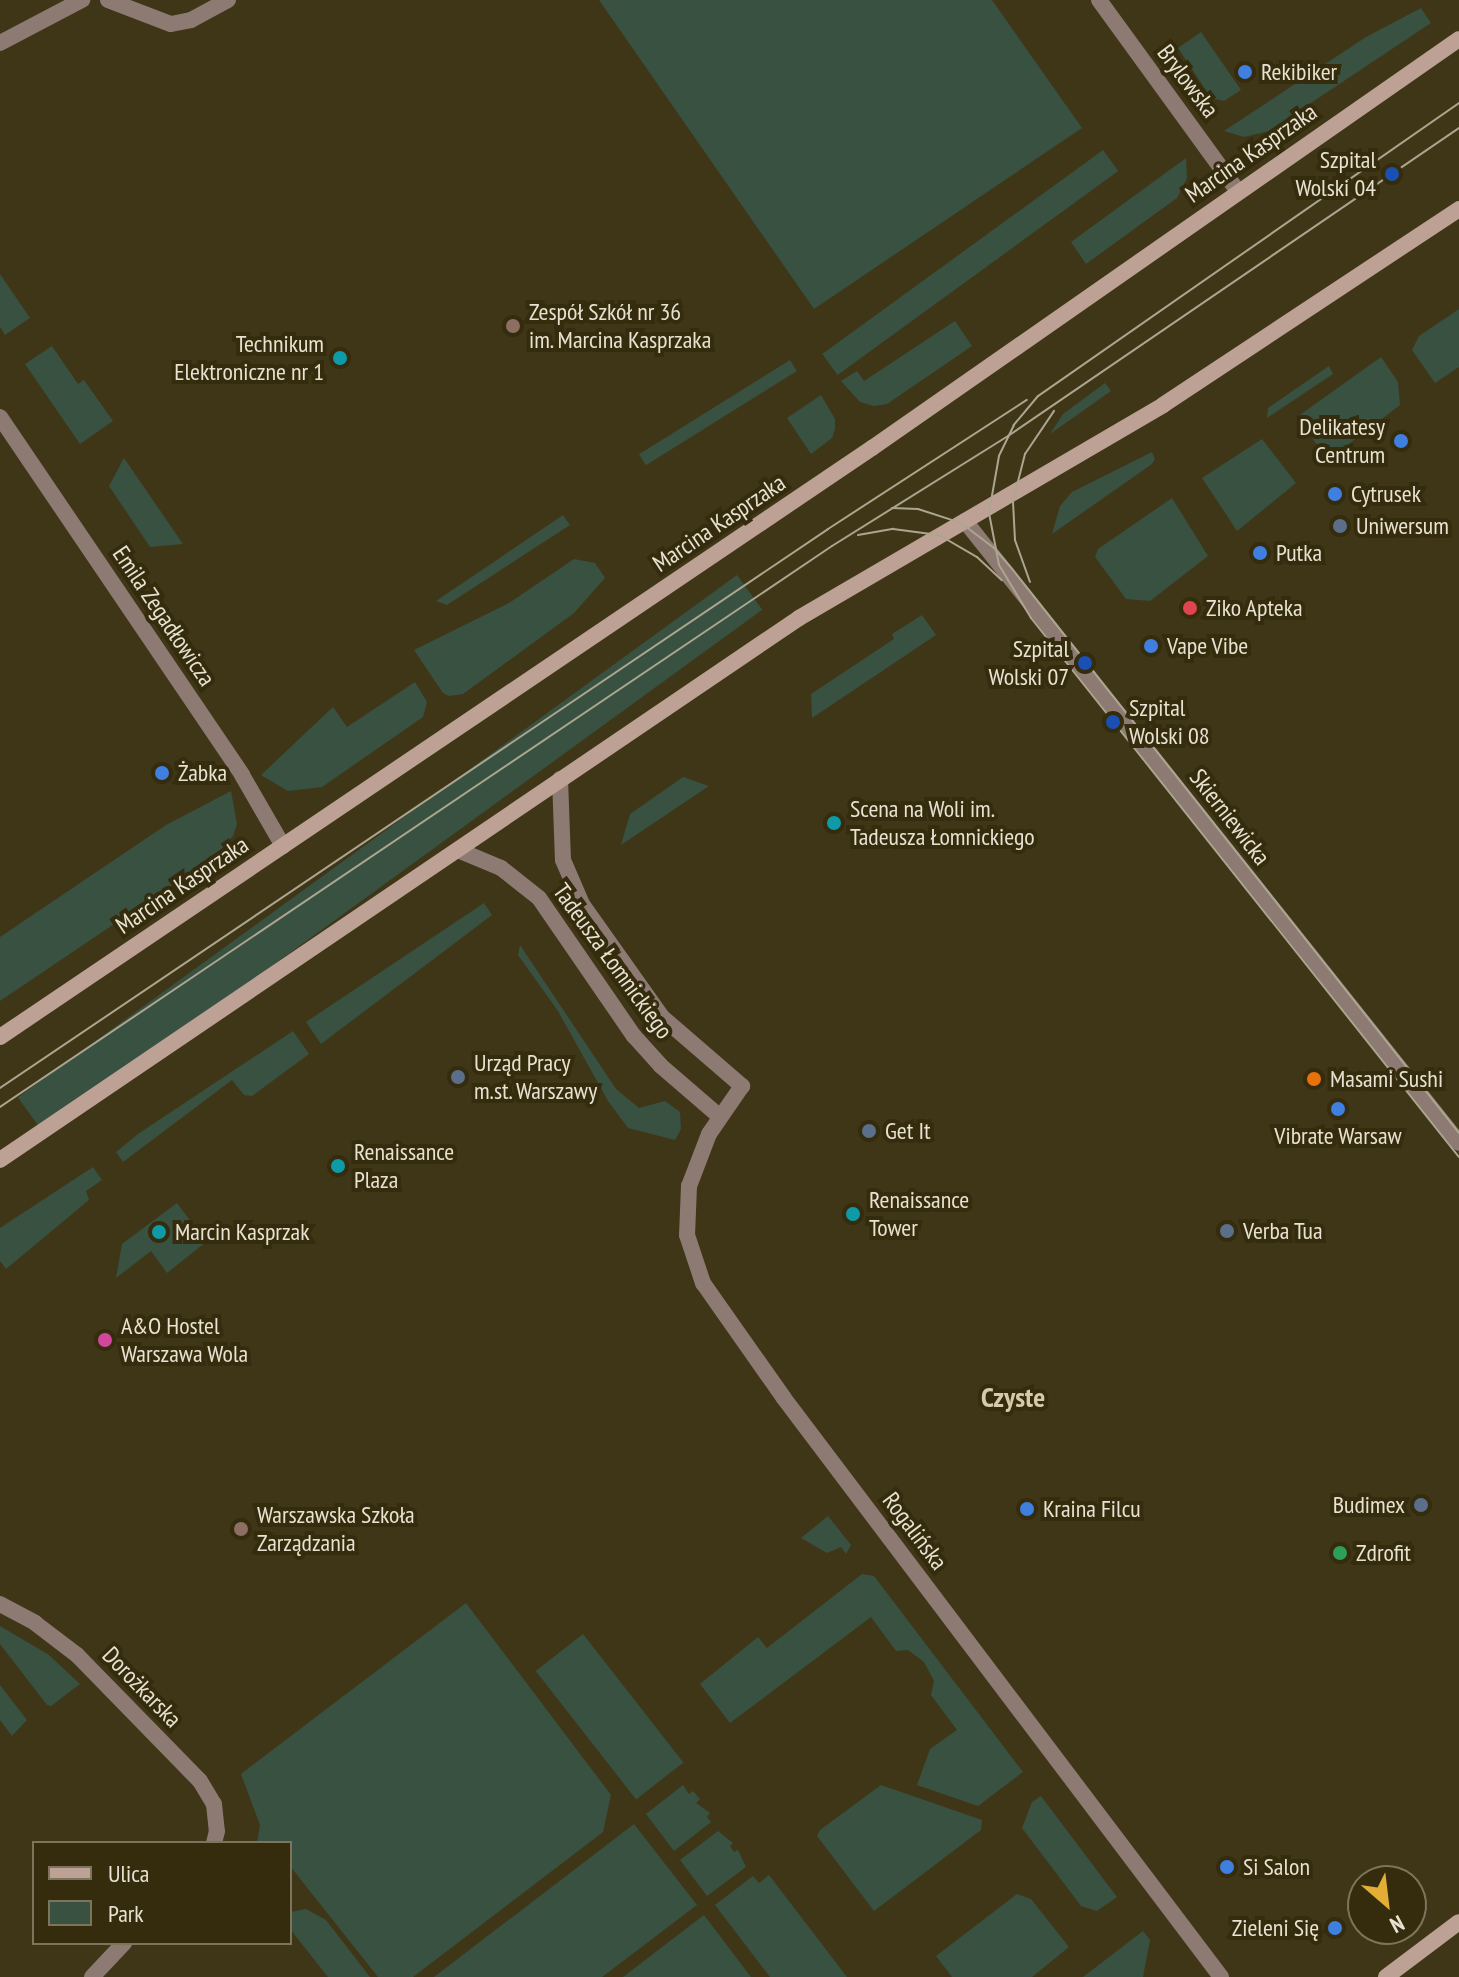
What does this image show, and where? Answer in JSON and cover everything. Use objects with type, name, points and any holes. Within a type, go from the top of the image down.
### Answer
[{"type":"main road","name":"Marcina Kasprzaka","points":[[0,1037],[885,440],[1459,39]]},
{"type":"main road","points":[[0,1160],[799,618],[1163,405],[1459,209]]},
{"type":"main road","points":[[1386,1977],[1459,1922]]},
{"type":"street","points":[[0,43],[82,0]]},
{"type":"street","points":[[108,0],[171,24],[191,20],[228,0]]},
{"type":"street","name":"Brylowska","points":[[1099,0],[1238,191]]},
{"type":"street","name":"Emila Zegadłowicza","points":[[0,417],[242,775],[283,846]]},
{"type":"street","name":"Skierniewicka","points":[[965,521],[1459,1143]]},
{"type":"street","name":"Tadeusza Łomnickiego","points":[[560,779],[563,860],[582,904],[662,1017],[742,1086]]},
{"type":"street","name":"Tadeusza Łomnickiego","points":[[458,850],[501,868],[539,898],[640,1043],[661,1066],[719,1116]]},
{"type":"street","name":"Rogalińska","points":[[742,1086],[719,1116],[695,1166],[685,1218],[689,1249],[708,1292],[777,1389],[1221,1977]]},
{"type":"street","name":"Dorożkarska","points":[[0,1604],[35,1623],[77,1655],[200,1781],[214,1804],[215,1837]]},
{"type":"street","points":[[92,1977],[122,1945]]},
{"type":"green space","points":[[599,0],[992,0],[1082,128],[814,309]]},
{"type":"green space","points":[[1421,8],[1431,23],[1269,131],[1244,137],[1224,131],[1366,37]]},
{"type":"green space","points":[[1201,32],[1241,90],[1224,101],[1211,98],[1178,48]]},
{"type":"green space","points":[[1103,150],[1118,171],[838,375],[822,354]]},
{"type":"green space","points":[[1186,158],[1187,178],[1177,198],[1086,264],[1071,242]]},
{"type":"green space","points":[[0,274],[30,318],[5,335],[0,327]]},
{"type":"green space","points":[[1459,309],[1459,367],[1435,383],[1412,350],[1419,336]]},
{"type":"green space","points":[[955,321],[972,346],[887,404],[874,406],[860,402],[841,381],[857,371],[864,381]]},
{"type":"green space","points":[[52,346],[78,384],[84,380],[113,421],[80,444],[25,364]]},
{"type":"green space","points":[[1381,357],[1398,382],[1400,405],[1328,460],[1297,417]]},
{"type":"green space","points":[[790,360],[797,371],[646,465],[639,454]]},
{"type":"green space","points":[[1329,366],[1333,374],[1267,418],[1268,408]]},
{"type":"green space","points":[[1105,383],[1111,391],[1050,434],[1063,414]]},
{"type":"green space","points":[[821,395],[835,419],[835,429],[832,438],[811,454],[787,418]]},
{"type":"green space","points":[[1262,439],[1296,483],[1237,531],[1202,478]]},
{"type":"green space","points":[[1152,452],[1155,459],[1152,464],[1052,534],[1060,506],[1072,492]]},
{"type":"green space","points":[[124,458],[183,544],[150,547],[109,486]]},
{"type":"green space","points":[[1172,498],[1208,556],[1150,601],[1126,599],[1095,557],[1098,549]]},
{"type":"green space","points":[[563,515],[570,525],[447,605],[436,601]]},
{"type":"green space","points":[[574,559],[595,563],[605,578],[574,613],[463,694],[449,696],[443,693],[414,650],[509,603]]},
{"type":"green space","points":[[737,575],[762,610],[43,1132],[18,1098]]},
{"type":"green space","points":[[922,615],[936,635],[812,718],[811,694],[894,639],[892,634]]},
{"type":"green space","points":[[415,682],[427,702],[423,717],[322,787],[288,791],[261,775],[333,707],[347,727]]},
{"type":"green space","points":[[683,777],[709,786],[621,845],[630,814]]},
{"type":"green space","points":[[231,791],[237,824],[233,836],[218,854],[0,1001],[0,937],[166,825]]},
{"type":"green space","points":[[484,903],[492,915],[321,1044],[306,1022]]},
{"type":"green space","points":[[520,945],[616,1089],[639,1108],[665,1101],[680,1112],[681,1129],[675,1140],[628,1128],[608,1101],[558,1011],[518,955]]},
{"type":"green space","points":[[293,1031],[309,1054],[252,1096],[244,1095],[232,1080],[123,1162],[116,1152],[138,1134]]},
{"type":"green space","points":[[93,1167],[102,1180],[86,1191],[89,1200],[6,1269],[0,1261],[0,1228]]},
{"type":"green space","points":[[177,1203],[206,1242],[167,1273],[151,1251],[116,1278],[122,1244]]},
{"type":"green space","points":[[828,1516],[851,1545],[846,1554],[841,1547],[827,1553],[801,1538]]},
{"type":"green space","points":[[862,1574],[874,1576],[1023,1772],[978,1806],[917,1785],[930,1749],[957,1730],[931,1695],[934,1681],[924,1662],[908,1650],[896,1651],[871,1617],[730,1723],[700,1684],[758,1637],[767,1648]]},
{"type":"green space","points":[[466,1603],[611,1795],[603,1832],[413,1977],[378,1977],[292,1869],[292,1841],[257,1841],[260,1825],[241,1774]]},
{"type":"green space","points":[[0,1626],[49,1655],[80,1684],[51,1706],[47,1705],[0,1644]]},
{"type":"green space","points":[[583,1634],[683,1762],[636,1799],[536,1671]]},
{"type":"green space","points":[[0,1685],[27,1720],[12,1736],[0,1720]]},
{"type":"green space","points":[[683,1785],[689,1794],[693,1791],[700,1799],[696,1803],[710,1813],[707,1817],[711,1822],[674,1851],[646,1814]]},
{"type":"green space","points":[[881,1785],[982,1820],[981,1830],[874,1911],[817,1836],[820,1830]]},
{"type":"green space","points":[[1041,1796],[1117,1897],[1097,1911],[1081,1906],[1022,1828],[1032,1802]]},
{"type":"green space","points":[[634,1824],[697,1905],[602,1977],[434,1977]]},
{"type":"green space","points":[[718,1831],[733,1843],[730,1846],[734,1852],[738,1850],[746,1867],[707,1896],[680,1860]]},
{"type":"green space","points":[[769,1875],[847,1977],[770,1977],[715,1905],[753,1876],[759,1883]]},
{"type":"green space","points":[[1017,1894],[1031,1899],[1069,1947],[1032,1977],[952,1977],[936,1956]]},
{"type":"green space","points":[[306,1909],[326,1920],[370,1977],[328,1977],[292,1932],[292,1912]]},
{"type":"green space","points":[[704,1915],[751,1977],[623,1977]]},
{"type":"green space","points":[[1143,1931],[1150,1940],[1143,1977],[1083,1977]]},
{"type":"tram line","points":[[1459,103],[1038,396],[1014,425],[999,456],[989,513],[999,565],[1031,618],[1459,1157]]},
{"type":"tram line","points":[[0,1107],[832,546],[1008,436],[1459,128]]},
{"type":"tram line","points":[[0,1088],[828,529],[1027,400]]},
{"type":"tram line","points":[[1030,582],[1015,540],[1013,501],[1025,454],[1054,411]]},
{"type":"tram line","points":[[892,508],[918,509],[961,523],[994,548],[1459,1133]]},
{"type":"tram line","points":[[858,535],[893,529],[939,535],[977,557],[1002,580]]},
{"type":"place","name":"Rekibiker","points":[[1245,72]]},
{"type":"place","name":"Szpital Wolski 04","points":[[1392,174]]},
{"type":"place","name":"Zespół Szkół nr 36 im. Marcina Kasprzaka","points":[[513,326]]},
{"type":"place","name":"Technikum Elektroniczne nr 1","points":[[340,358]]},
{"type":"place","name":"Delikatesy Centrum","points":[[1401,441]]},
{"type":"place","name":"Cytrusek","points":[[1335,494]]},
{"type":"place","name":"Uniwersum","points":[[1340,526]]},
{"type":"place","name":"Putka","points":[[1260,553]]},
{"type":"place","name":"Ziko Apteka","points":[[1190,608]]},
{"type":"place","name":"Vape Vibe","points":[[1151,646]]},
{"type":"place","name":"Szpital Wolski 07","points":[[1085,663]]},
{"type":"place","name":"Szpital Wolski 08","points":[[1113,722]]},
{"type":"place","name":"Żabka","points":[[162,773]]},
{"type":"place","name":"Scena na Woli im. Tadeusza Łomnickiego","points":[[834,823]]},
{"type":"place","name":"Urząd Pracy m.st. Warszawy","points":[[458,1077]]},
{"type":"place","name":"Masami Sushi","points":[[1314,1079]]},
{"type":"place","name":"Vibrate Warsaw","points":[[1338,1109]]},
{"type":"place","name":"Get It","points":[[869,1131]]},
{"type":"place","name":"Renaissance Plaza","points":[[338,1166]]},
{"type":"place","name":"Renaissance Tower","points":[[853,1214]]},
{"type":"place","name":"Verba Tua","points":[[1227,1231]]},
{"type":"place","name":"Marcin Kasprzak","points":[[159,1232]]},
{"type":"place","name":"A&O Hostel Warszawa Wola","points":[[105,1340]]},
{"type":"place","name":"Budimex","points":[[1421,1505]]},
{"type":"place","name":"Kraina Filcu","points":[[1027,1509]]},
{"type":"place","name":"Warszawska Szkoła Zarządzania","points":[[241,1529]]},
{"type":"place","name":"Zdrofit","points":[[1340,1553]]},
{"type":"place","name":"Si Salon","points":[[1227,1867]]},
{"type":"place","name":"Zieleni Się","points":[[1335,1928]]},
{"type":"district","name":"Czyste","points":[[1013,1397]]}]
